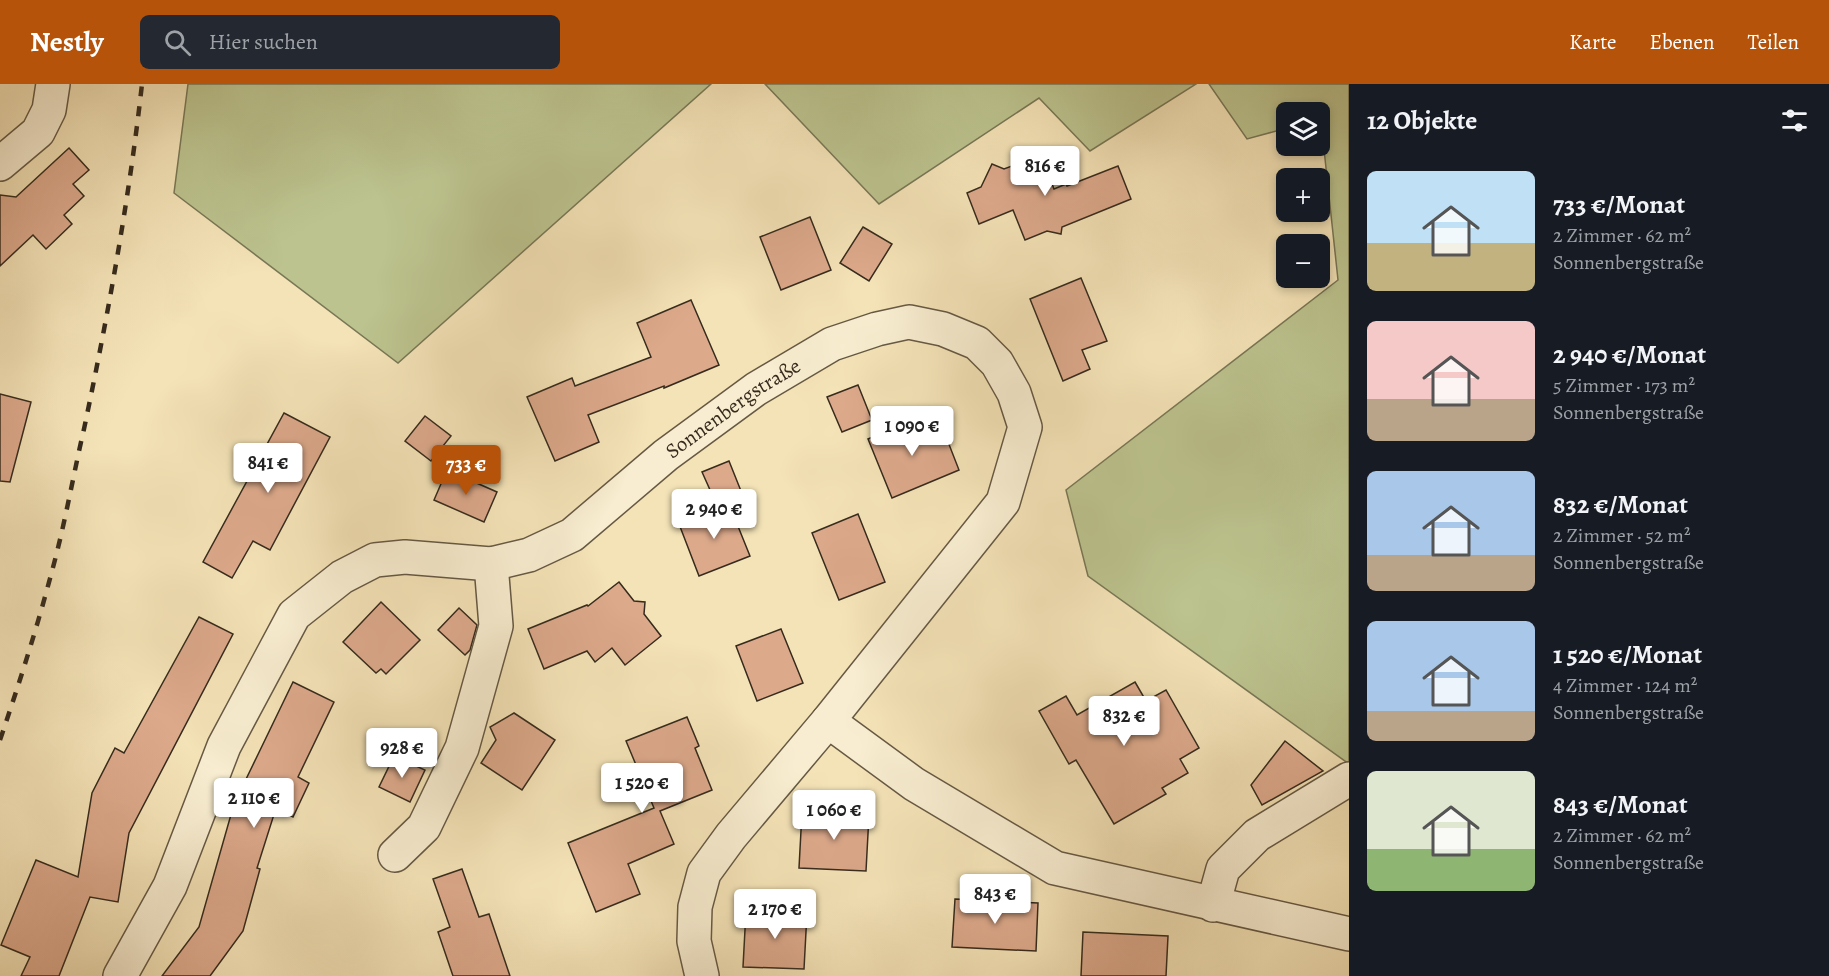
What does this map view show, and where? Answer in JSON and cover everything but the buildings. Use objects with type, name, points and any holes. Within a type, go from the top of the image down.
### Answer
[{"type":"street","points":[[0,164],[38,132],[49,110],[52,84]]},
{"type":"street","name":"Sonnenbergstraße","points":[[120,976],[170,886],[224,746],[294,615],[342,577],[375,560],[405,558],[491,564],[530,555],[572,535],[666,455],[738,402],[832,344],[877,329],[909,322],[943,329],[977,343],[997,363],[1014,393],[1025,428],[1003,502],[828,722],[730,836],[704,873],[695,907],[694,941],[702,976]]},
{"type":"street","points":[[395,855],[424,827],[462,748],[496,626],[491,564]]},
{"type":"street","points":[[828,722],[914,784],[1055,868],[1349,934]]},
{"type":"street","points":[[1213,905],[1223,869],[1257,835],[1349,779]]},
{"type":"green space","points":[[188,84],[711,84],[398,363],[174,193]]},
{"type":"green space","points":[[765,84],[1196,84],[1090,151],[1039,98],[879,204]]},
{"type":"green space","points":[[1209,84],[1349,84],[1349,764],[1088,576],[1066,490],[1338,280],[1330,205],[1330,168],[1326,168],[1325,156],[1330,156],[1330,102],[1276,102],[1276,131],[1247,139]]},
{"type":"railway","points":[[0,740],[40,614],[65,518],[117,257],[142,84]]}]
